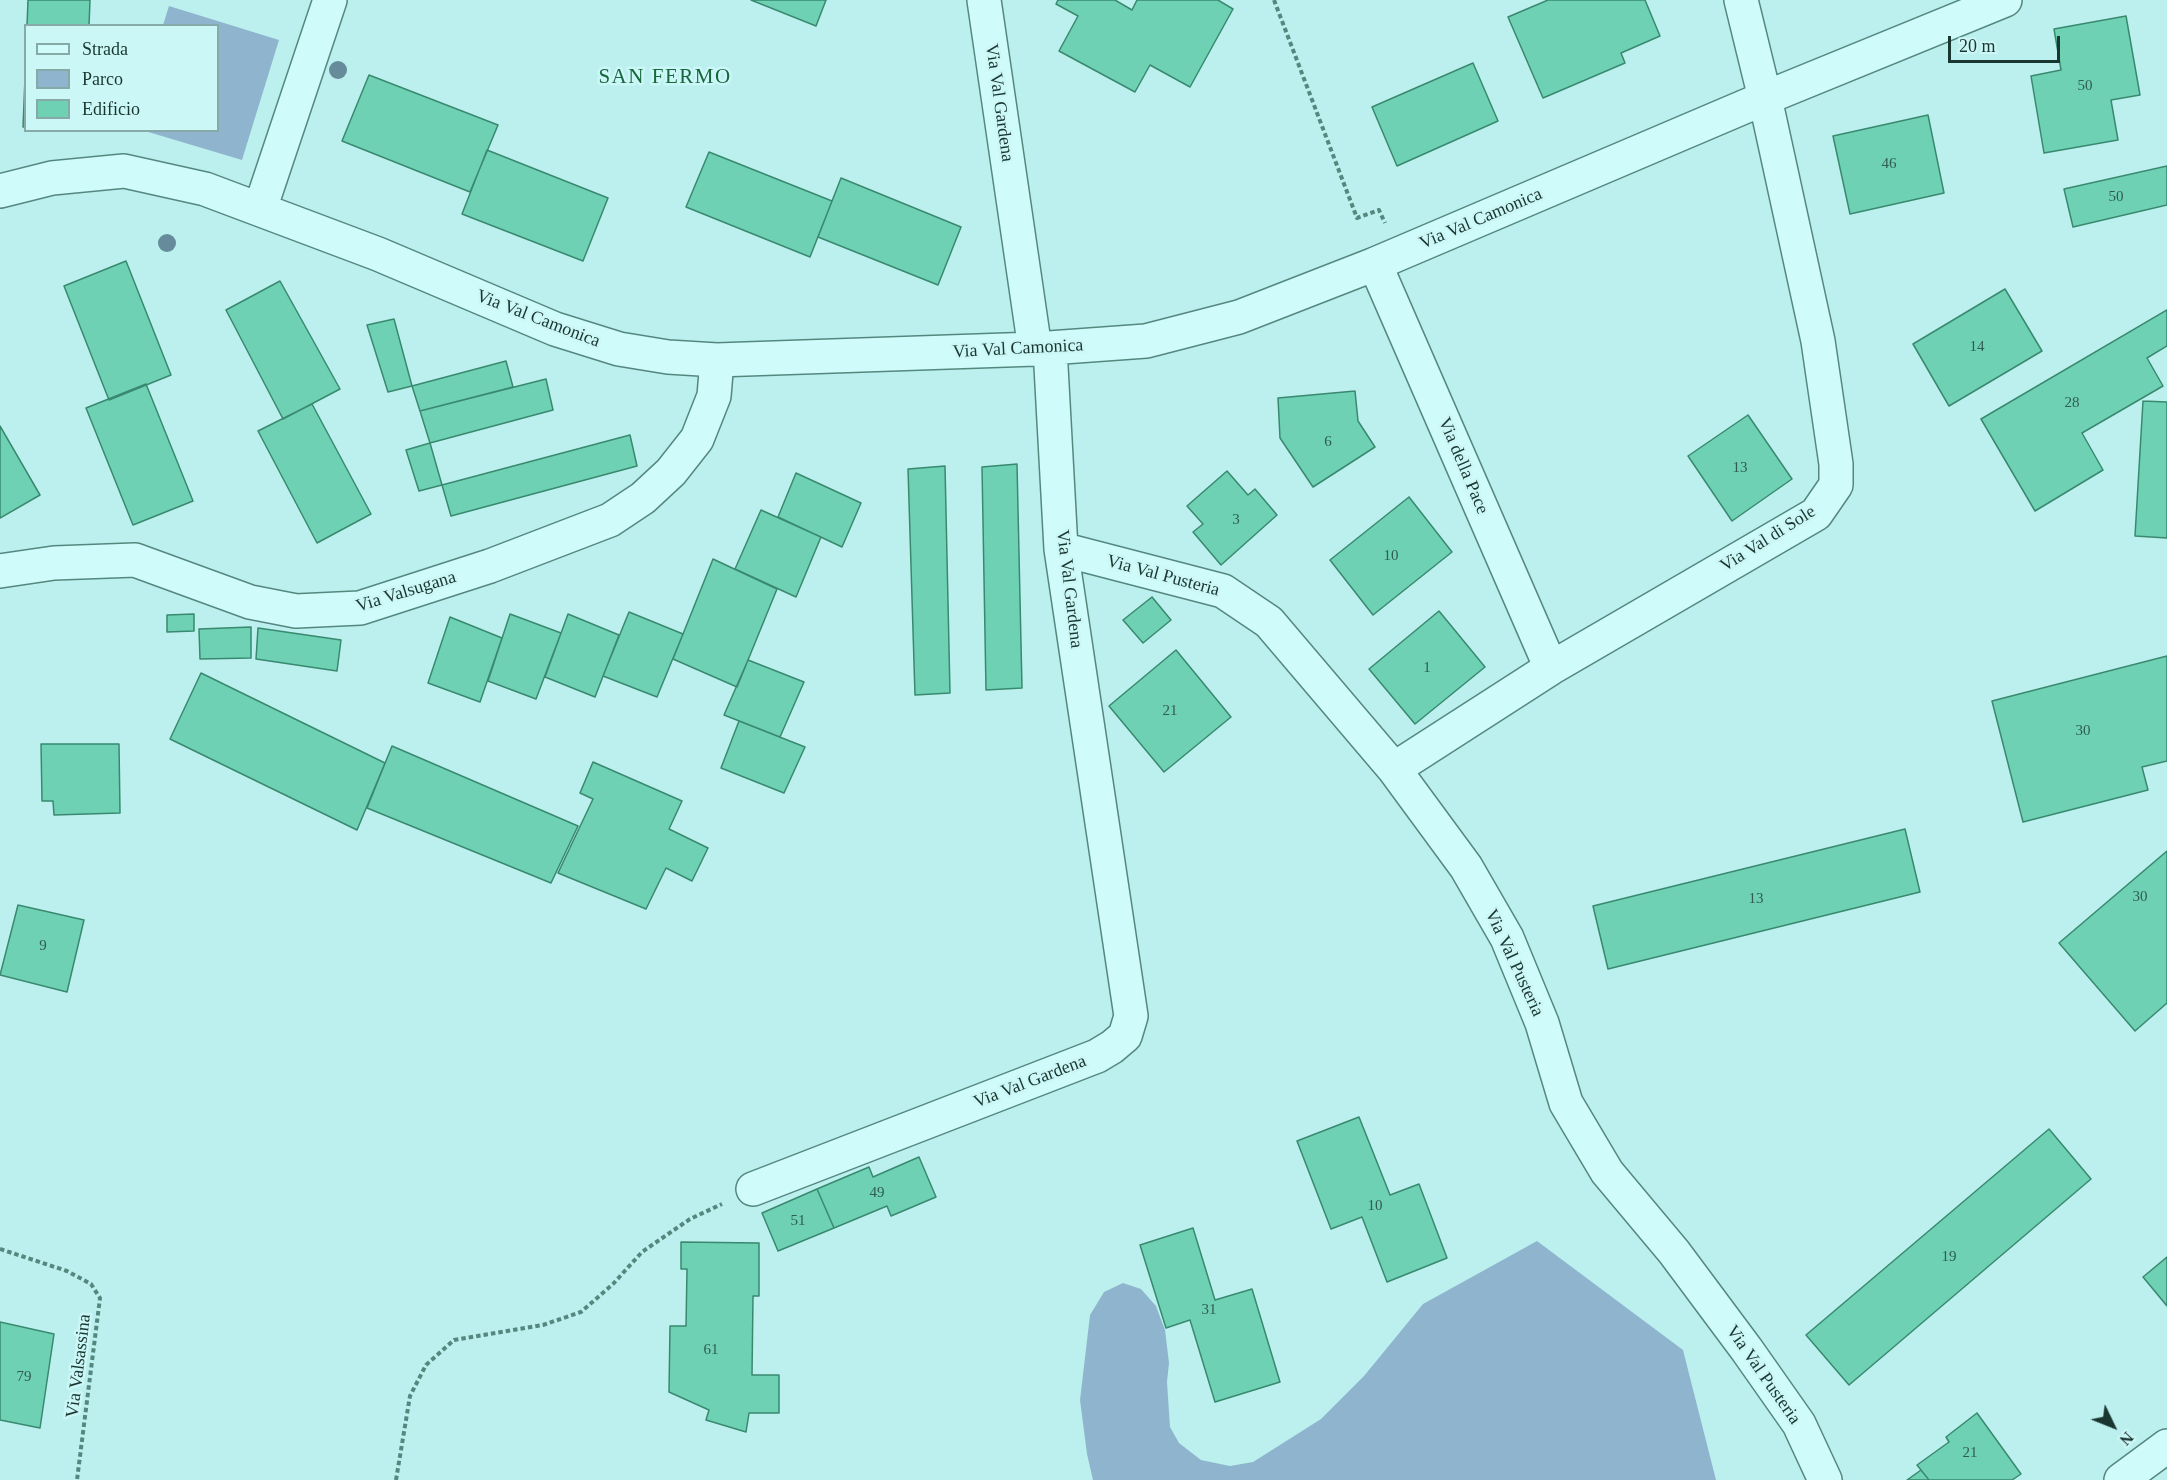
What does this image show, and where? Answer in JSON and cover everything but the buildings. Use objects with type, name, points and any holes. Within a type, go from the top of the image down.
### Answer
[{"type":"street","points":[[260,209],[330,0]]},
{"type":"street","name":"Via Val Gardena","points":[[753,1189],[1097,1056],[1125,1036],[1131,1016],[1061,549],[1042,349],[984,0]]},
{"type":"street","name":"Via Val di Sole","points":[[1394,769],[1551,668],[1816,514],[1836,485],[1836,464],[1818,341],[1766,98],[1741,0]]},
{"type":"street","name":"Via Val Camonica","points":[[0,191],[52,178],[124,171],[205,189],[378,255],[555,329],[619,349],[668,357],[717,360],[1042,349],[1146,341],[1239,317],[1375,264],[2004,0]]},
{"type":"street","name":"Via della Pace","points":[[1375,264],[1551,668]]},
{"type":"street","name":"Via Valsugana","points":[[0,571],[54,563],[135,560],[250,602],[296,611],[360,608],[490,566],[610,520],[643,498],[671,472],[697,439],[714,396],[717,360]]},
{"type":"street","name":"Via Val Pusteria","points":[[1061,549],[1223,591],[1269,622],[1394,769],[1466,867],[1507,938],[1542,1023],[1566,1103],[1607,1172],[1674,1252],[1747,1350],[1799,1424],[1826,1480]]},
{"type":"street","points":[[2121,1480],[2167,1446]]},
{"type":"path","points":[[1274,0],[1357,218],[1379,210]]},
{"type":"path","points":[[396,1480],[410,1396],[426,1365],[454,1340],[543,1325],[581,1312],[614,1284],[642,1252],[690,1219],[753,1189]]},
{"type":"path","name":"Via Valsassina","points":[[0,1249],[68,1271],[91,1284],[100,1298],[77,1480]]},
{"type":"green space","points":[[169,6],[279,40],[242,160],[148,132],[219,132],[219,24],[163,24]]},
{"type":"green space","points":[[1537,1241],[1683,1350],[1716,1480],[1093,1480],[1080,1400],[1090,1315],[1104,1292],[1123,1283],[1141,1289],[1156,1306],[1165,1330],[1169,1363],[1167,1382],[1170,1427],[1179,1443],[1201,1460],[1230,1466],[1253,1462],[1321,1419],[1364,1376],[1423,1304]]},
{"type":"district","name":"SAN FERMO","points":[[665,77]]}]
